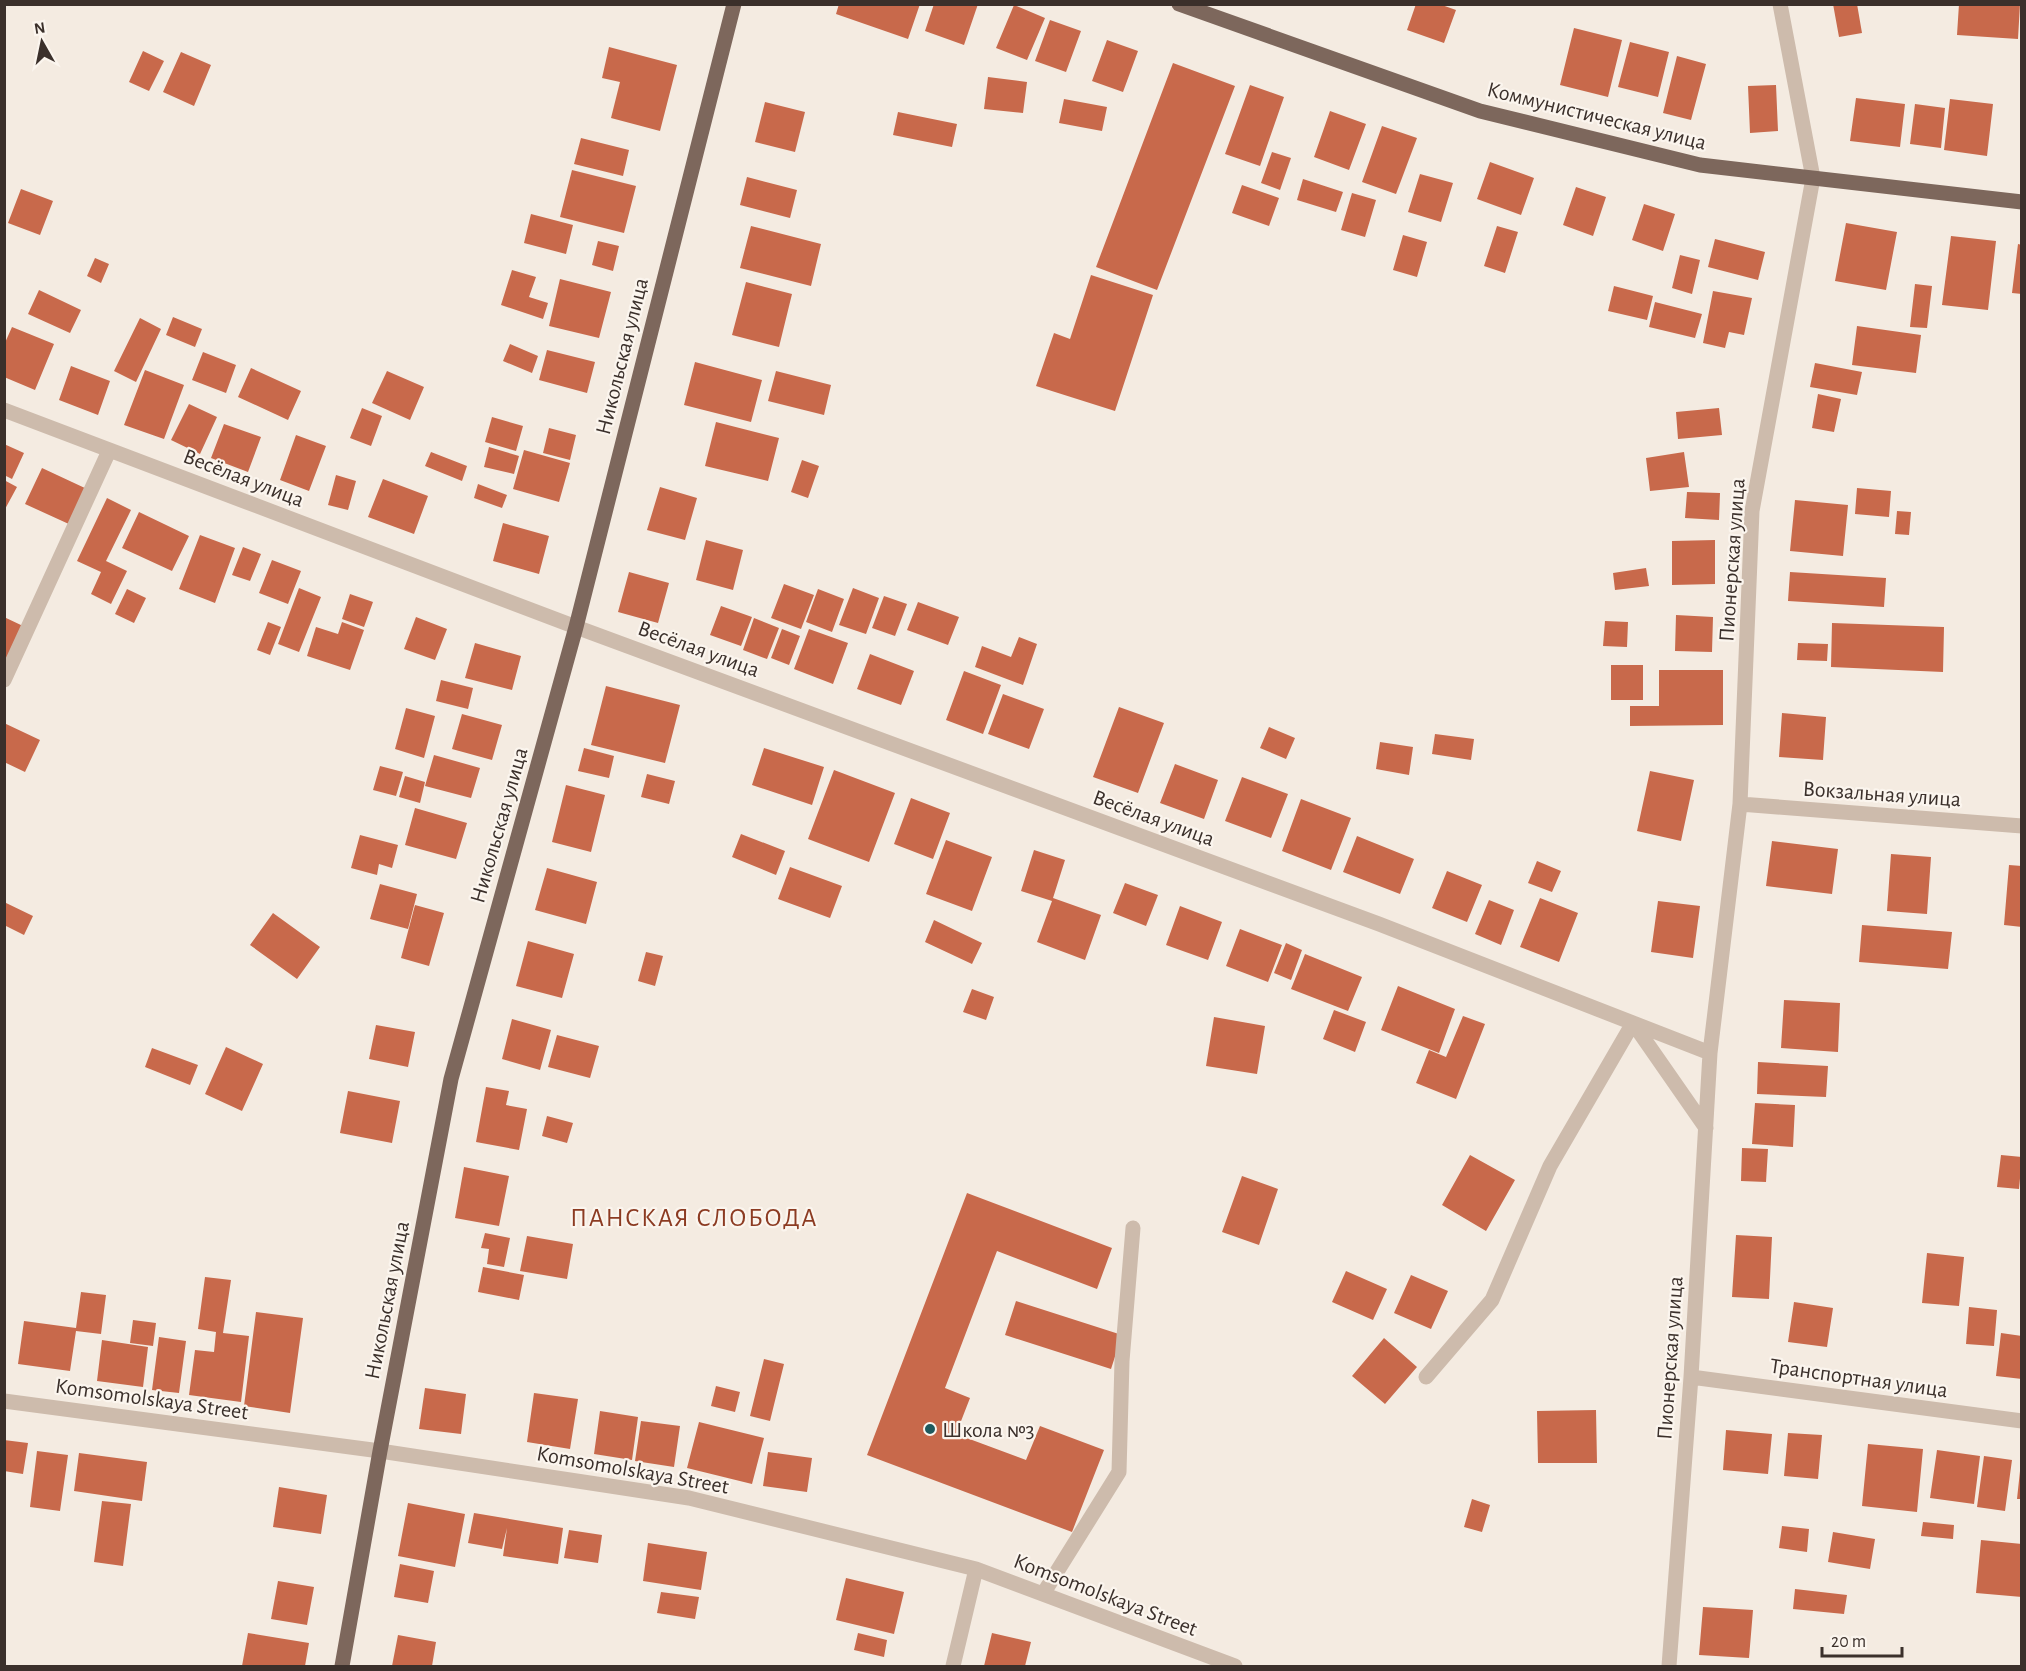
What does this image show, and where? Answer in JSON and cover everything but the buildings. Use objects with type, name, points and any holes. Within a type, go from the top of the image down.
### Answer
[{"type":"main road","name":"Никольская улица","points":[[342,1666],[380,1451],[451,1079],[576,627],[734,4]]},
{"type":"main road","name":"Коммунистическая улица","points":[[1179,4],[1480,111],[1700,165],[2022,202]]},
{"type":"street","name":"Пионерская улица","points":[[1669,1666],[1710,1053],[1740,804],[1752,511],[1814,178],[1780,4]]},
{"type":"street","name":"Весёлая улица","points":[[4,410],[576,627],[1379,924],[1633,1023]]},
{"type":"street","points":[[4,680],[109,451]]},
{"type":"street","name":"Вокзальная улица","points":[[1740,804],[2022,826]]},
{"type":"street","points":[[1633,1023],[1710,1053]]},
{"type":"street","points":[[1633,1023],[1706,1128]]},
{"type":"street","points":[[1426,1377],[1492,1300],[1550,1167],[1633,1023]]},
{"type":"street","points":[[1043,1594],[1119,1472],[1122,1360],[1133,1228]]},
{"type":"street","name":"Транспортная улица","points":[[1690,1377],[2022,1420]]},
{"type":"street","name":"Komsomolskaya Street","points":[[4,1401],[380,1451],[689,1498],[976,1569],[1234,1666]]},
{"type":"street","points":[[953,1666],[976,1569]]},
{"type":"place","name":"Школа №3","points":[[930,1429]]},
{"type":"district","name":"ПАНСКАЯ СЛОБОДА","points":[[694,1217]]}]
